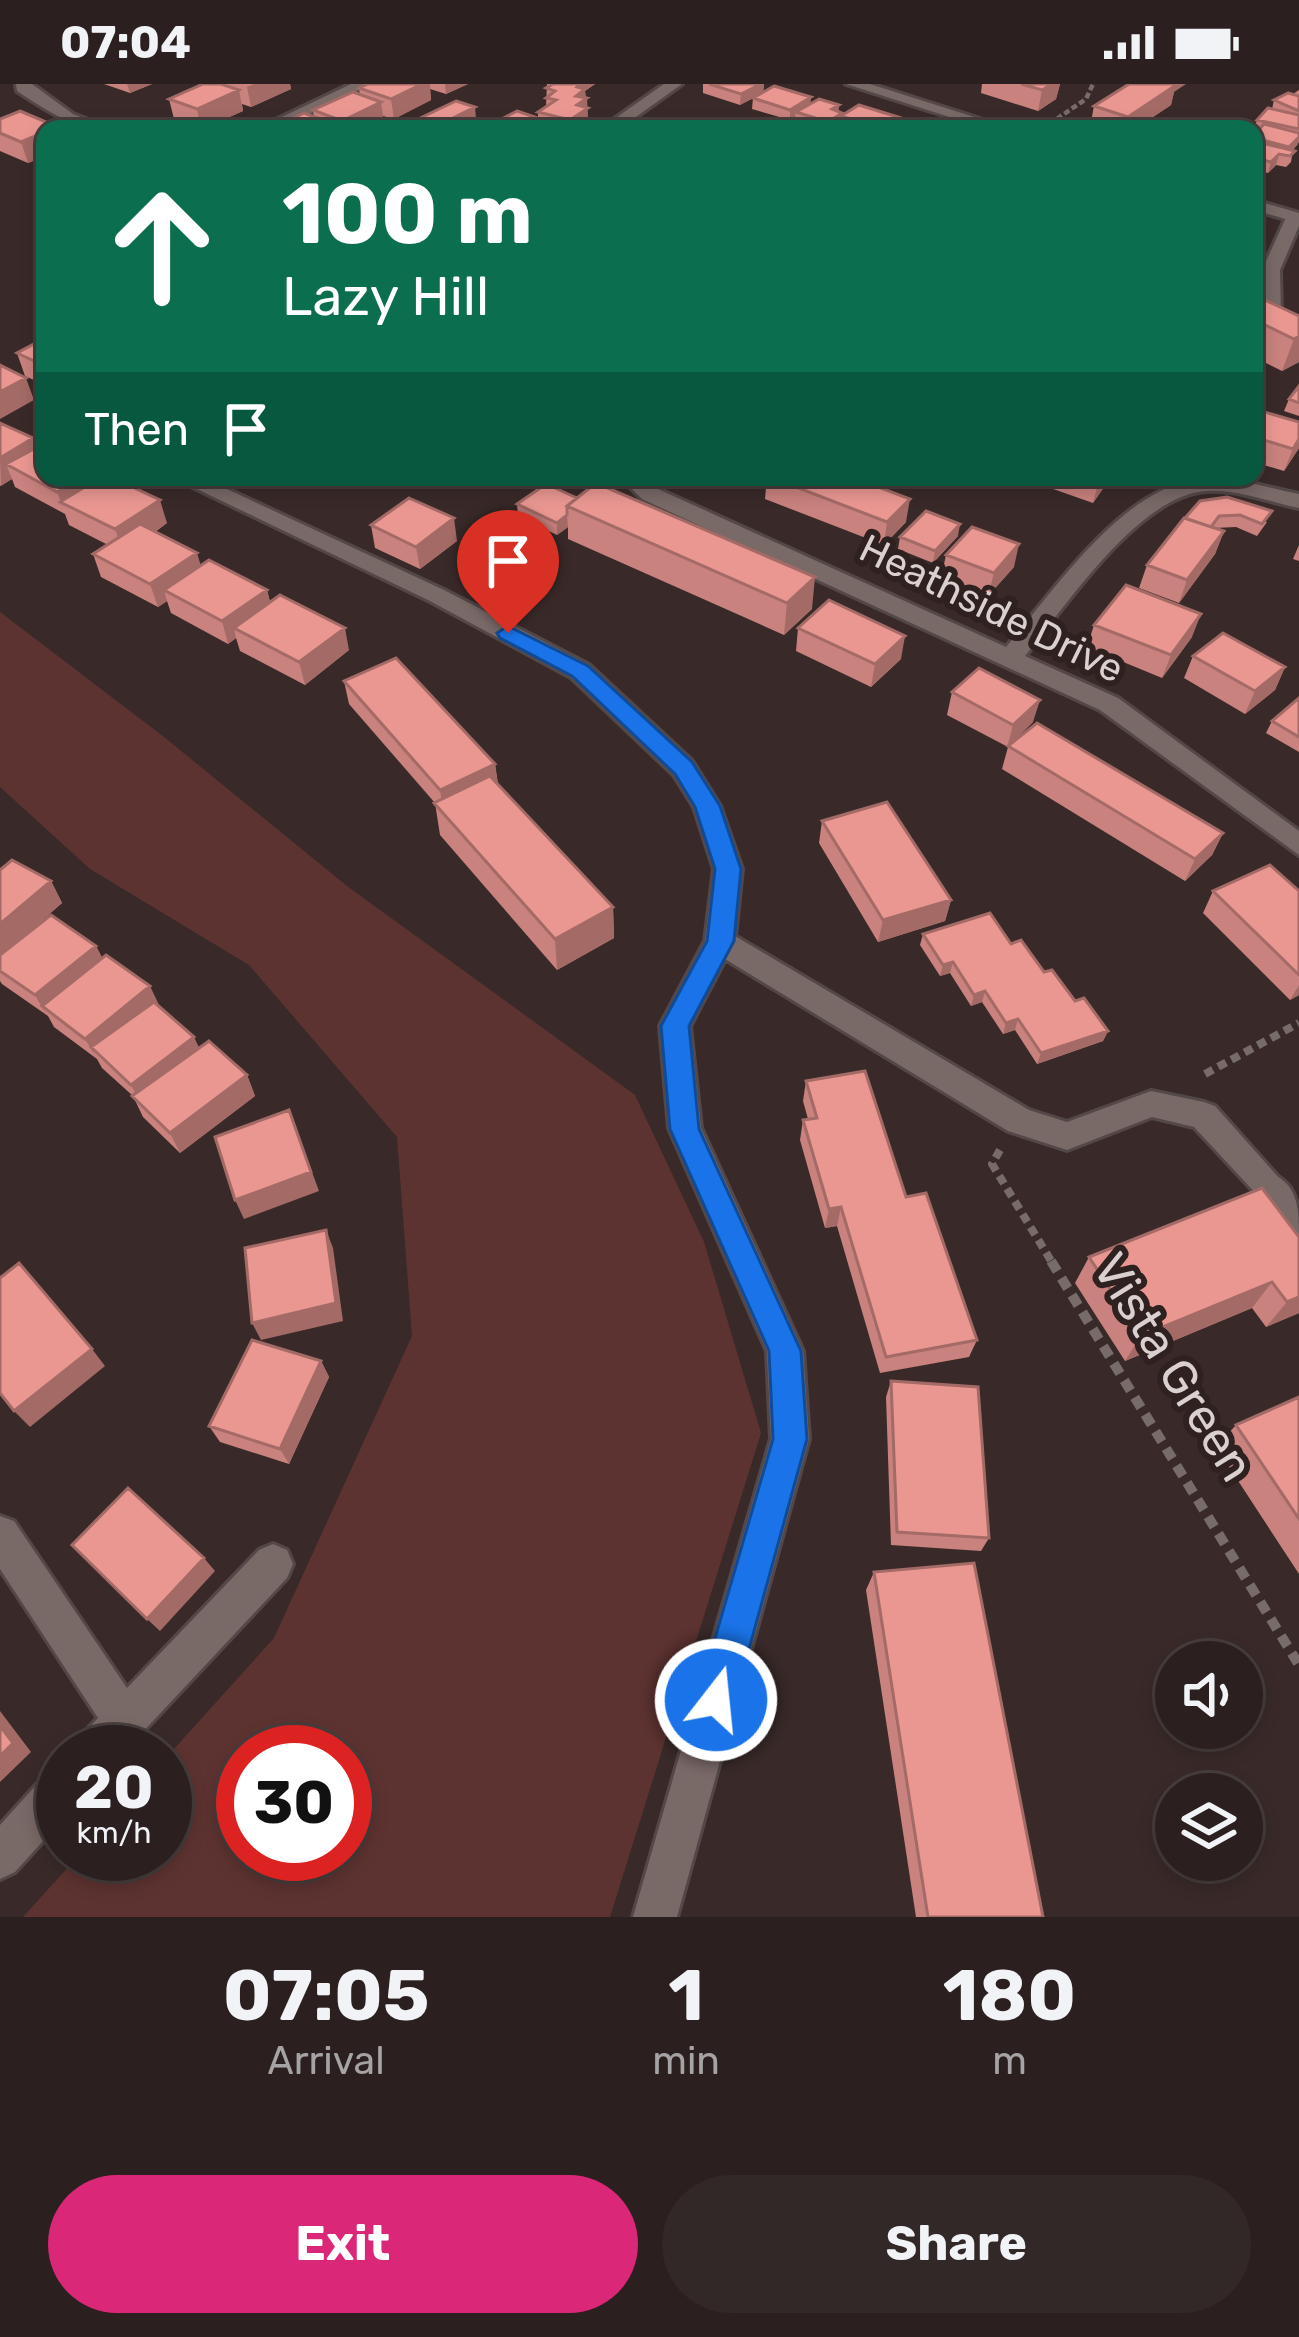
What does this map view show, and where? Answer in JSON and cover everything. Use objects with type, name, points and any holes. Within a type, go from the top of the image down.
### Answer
[{"type":"street","points":[[24,84],[22,88],[76,120]]},
{"type":"street","points":[[285,120],[364,84]]},
{"type":"street","points":[[621,120],[674,84]]},
{"type":"street","points":[[854,84],[974,120]]},
{"type":"street","points":[[1263,208],[1297,218],[1270,270],[1271,316]]},
{"type":"street","points":[[202,486],[436,595],[580,671],[683,768],[707,806],[728,869],[720,941],[675,1026],[685,1129],[785,1351],[790,1439],[655,1917]]},
{"type":"street","name":"Heathside Drive","points":[[641,486],[1109,704],[1299,845]]},
{"type":"street","points":[[1012,656],[1113,539],[1153,507],[1190,487],[1299,501]]},
{"type":"street","points":[[720,941],[1018,1121],[1067,1136],[1151,1104],[1204,1116],[1299,1223]]},
{"type":"street","points":[[0,1534],[124,1720]]},
{"type":"street","points":[[119,1725],[273,1564]]},
{"type":"street","points":[[0,1857],[36,1817]]},
{"type":"path","points":[[1055,120],[1086,99],[1094,84]]},
{"type":"path","points":[[1151,1104],[1299,1023]]},
{"type":"path","name":"Vista Green","points":[[1018,1121],[992,1163],[1299,1665]]},
{"type":"shaded area","points":[[0,612],[347,886],[635,1095],[704,1242],[761,1433],[610,1917],[23,1917],[56,1881],[192,1881],[192,1729],[274,1638],[412,1336],[397,1137],[249,965],[90,869],[0,787]]},
{"type":"building","points":[[203,84],[239,90],[197,109],[169,99]]},
{"type":"building","points":[[422,84],[391,99],[359,88]]},
{"type":"building","points":[[580,84],[577,87],[585,89],[576,96],[587,98],[577,105],[588,108],[570,120],[538,112],[556,100],[546,98],[555,91],[546,88]]},
{"type":"building","points":[[709,84],[761,84],[741,94]]},
{"type":"building","points":[[1021,84],[1052,84],[1042,90]]},
{"type":"building","points":[[1129,84],[1176,85],[1128,117],[1094,106]]},
{"type":"building","points":[[774,86],[811,97],[790,110],[753,98]]},
{"type":"building","points":[[353,92],[381,102],[344,120],[313,110]]},
{"type":"building","points":[[1288,93],[1299,96],[1299,111],[1274,100]]},
{"type":"building","points":[[819,99],[839,105],[832,109],[842,113],[822,120],[796,112]]},
{"type":"building","points":[[456,101],[475,107],[449,120],[416,120]]},
{"type":"building","points":[[859,105],[908,120],[854,120],[841,116]]},
{"type":"building","points":[[1268,108],[1299,115],[1299,129],[1263,120],[1257,120]]},
{"type":"building","points":[[20,111],[41,120],[36,120],[36,136],[21,142],[0,133],[0,119]]},
{"type":"building","points":[[517,111],[535,117],[529,120],[500,120]]},
{"type":"building","points":[[304,113],[323,120],[289,120]]},
{"type":"building","points":[[1263,125],[1299,133],[1299,137],[1289,147],[1263,140]]},
{"type":"building","points":[[1263,143],[1295,151],[1290,156],[1279,154],[1271,162],[1263,160]]},
{"type":"building","points":[[1263,299],[1299,316],[1299,336],[1294,339],[1263,324]]},
{"type":"building","points":[[36,343],[36,362],[17,353]]},
{"type":"building","points":[[0,365],[26,378],[0,392]]},
{"type":"building","points":[[1263,412],[1299,422],[1299,439],[1293,449],[1263,440]]},
{"type":"building","points":[[0,423],[33,438],[0,458]]},
{"type":"building","points":[[36,448],[36,480],[6,464]]},
{"type":"building","points":[[86,486],[130,486],[160,500],[115,529],[60,502]]},
{"type":"building","points":[[543,486],[577,498],[557,523],[517,504]]},
{"type":"building","points":[[592,486],[603,486],[815,577],[787,603],[567,506]]},
{"type":"building","points":[[793,486],[876,486],[910,499],[887,522]]},
{"type":"building","points":[[1227,497],[1272,511],[1262,524],[1240,515],[1219,516],[1211,527],[1185,518],[1200,501]]},
{"type":"building","points":[[409,498],[454,518],[416,547],[371,525]]},
{"type":"building","points":[[926,511],[960,524],[935,551],[900,537]]},
{"type":"building","points":[[1184,518],[1224,531],[1187,580],[1147,565]]},
{"type":"building","points":[[140,524],[197,553],[150,584],[93,554]]},
{"type":"building","points":[[972,527],[1019,544],[994,573],[946,555]]},
{"type":"building","points":[[209,560],[267,590],[222,621],[164,590]]},
{"type":"building","points":[[1126,585],[1201,614],[1171,655],[1094,625]]},
{"type":"building","points":[[280,595],[345,628],[299,662],[234,628]]},
{"type":"building","points":[[829,600],[905,636],[875,664],[798,628]]},
{"type":"building","points":[[1223,633],[1285,667],[1255,691],[1193,656]]},
{"type":"building","points":[[396,658],[495,764],[440,790],[344,681]]},
{"type":"building","points":[[979,668],[1040,700],[1013,725],[952,692]]},
{"type":"building","points":[[1299,698],[1299,737],[1272,721]]},
{"type":"building","points":[[1037,723],[1223,833],[1195,859],[1008,746]]},
{"type":"building","points":[[490,776],[613,907],[555,939],[434,803]]},
{"type":"building","points":[[887,802],[951,900],[883,920],[822,821]]},
{"type":"building","points":[[12,860],[51,881],[0,924],[0,870]]},
{"type":"building","points":[[1270,865],[1299,891],[1299,975],[1213,891]]},
{"type":"building","points":[[990,913],[1011,944],[1021,940],[1044,972],[1052,970],[1075,1001],[1084,998],[1108,1031],[1041,1053],[1018,1019],[1006,1023],[985,991],[974,995],[953,962],[943,965],[923,934]]},
{"type":"building","points":[[51,915],[96,946],[35,995],[0,971],[0,955]]},
{"type":"building","points":[[106,955],[150,986],[85,1039],[42,1006]]},
{"type":"building","points":[[154,1002],[194,1037],[131,1085],[91,1047]]},
{"type":"building","points":[[209,1041],[247,1075],[170,1133],[132,1096]]},
{"type":"building","points":[[865,1071],[906,1197],[926,1193],[977,1340],[886,1357],[841,1207],[829,1209],[803,1120],[817,1118],[806,1081]]},
{"type":"building","points":[[289,1110],[311,1172],[235,1200],[215,1137]]},
{"type":"building","points":[[1262,1188],[1299,1237],[1299,1297],[1287,1302],[1272,1282],[1141,1336],[1089,1257]]},
{"type":"building","points":[[326,1230],[336,1303],[252,1323],[245,1248]]},
{"type":"building","points":[[19,1263],[92,1349],[14,1411],[0,1393],[0,1278]]},
{"type":"building","points":[[252,1340],[321,1361],[280,1449],[209,1426]]},
{"type":"building","points":[[891,1381],[978,1387],[989,1538],[897,1532]]},
{"type":"building","points":[[1299,1397],[1299,1519],[1236,1425]]},
{"type":"building","points":[[128,1488],[204,1558],[147,1619],[72,1545]]},
{"type":"building","points":[[974,1563],[1043,1917],[928,1917],[874,1572]]},
{"type":"building","points":[[0,1726],[13,1743],[0,1756]]},
{"type":"route","points":[[508,633],[580,671],[683,768],[707,806],[728,869],[720,941],[675,1026],[685,1129],[785,1351],[790,1439],[716,1700]]}]
